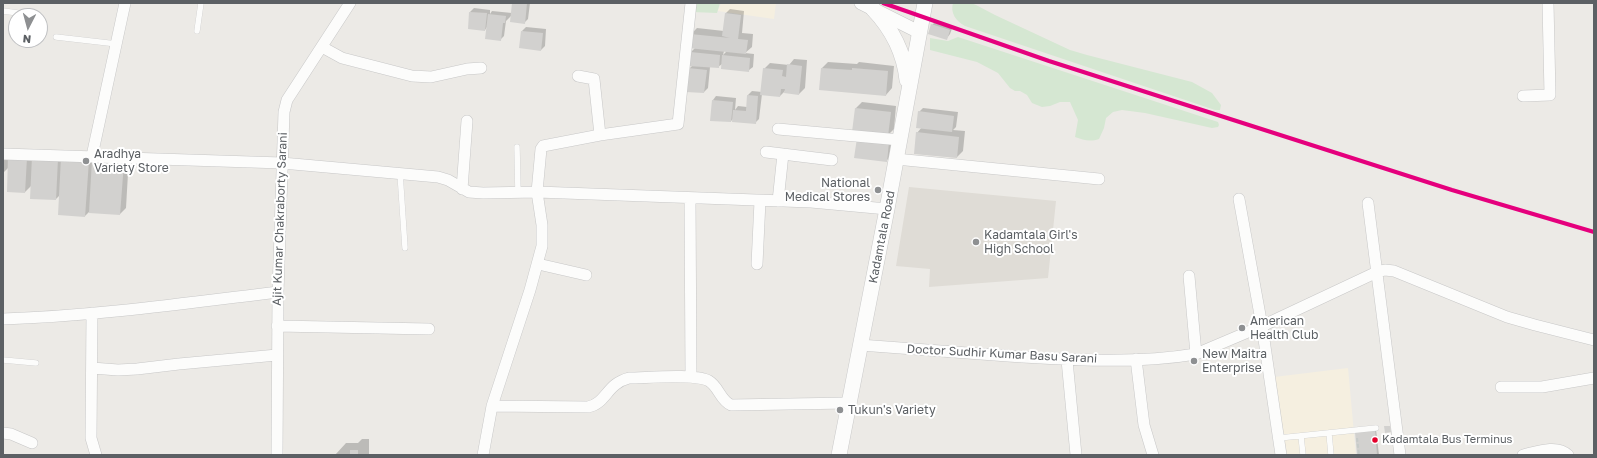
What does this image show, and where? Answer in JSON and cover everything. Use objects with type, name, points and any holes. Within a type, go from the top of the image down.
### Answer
[{"type":"main road","points":[[867,6],[888,26],[894,35],[903,58],[907,84],[904,111]]},
{"type":"main road","name":"Kadamtala Road","points":[[839,455],[848,403],[888,209],[904,111],[922,17]]},
{"type":"street","points":[[92,156],[125,3]]},
{"type":"street","name":"Ajit Kumar Chakraborty Sarani","points":[[277,455],[277,326],[283,117],[286,104],[350,3]]},
{"type":"street","points":[[483,455],[492,406],[504,366],[525,309],[538,264],[542,236],[537,192],[540,154],[543,146],[600,135],[678,124],[691,3]]},
{"type":"street","points":[[1523,96],[1550,95],[1548,3]]},
{"type":"street","points":[[867,6],[922,17]]},
{"type":"street","points":[[322,47],[342,58],[412,76],[432,77],[466,69],[481,68]]},
{"type":"street","points":[[578,76],[594,79],[600,135]]},
{"type":"street","points":[[462,189],[467,121]]},
{"type":"street","points":[[778,129],[900,140]]},
{"type":"street","points":[[766,152],[832,160]]},
{"type":"street","points":[[3,154],[282,163],[438,176],[469,192],[483,193],[537,192],[811,202],[888,209]]},
{"type":"street","points":[[778,201],[783,154]]},
{"type":"street","points":[[896,159],[1098,179]]},
{"type":"street","points":[[690,198],[692,377]]},
{"type":"street","points":[[1239,199],[1262,326],[1281,455]]},
{"type":"street","points":[[757,264],[760,200]]},
{"type":"street","points":[[1368,203],[1400,455]]},
{"type":"street","points":[[538,264],[586,275]]},
{"type":"street","name":"Doctor Sudhir Kumar Basu Sarani","points":[[860,345],[1067,360],[1136,359],[1196,354],[1262,326],[1377,272],[1385,270],[1394,271],[1507,317],[1594,340]]},
{"type":"street","points":[[1189,276],[1196,354]]},
{"type":"street","points":[[3,319],[33,318],[159,307],[278,292]]},
{"type":"street","points":[[92,313],[91,438],[96,455]]},
{"type":"street","points":[[277,326],[429,329]]},
{"type":"street","points":[[92,368],[118,370],[137,369],[277,355]]},
{"type":"street","points":[[1136,359],[1144,426],[1153,455]]},
{"type":"street","points":[[1067,360],[1076,455]]},
{"type":"street","points":[[492,406],[588,407],[595,405],[612,386],[621,380],[629,378],[692,377],[710,381],[714,384],[724,400],[731,406],[848,403]]},
{"type":"street","points":[[1501,387],[1542,387],[1594,378]]},
{"type":"street","points":[[3,433],[11,434],[32,443]]},
{"type":"street","points":[[1523,455],[1555,449],[1565,452],[1568,455]]},
{"type":"lane","points":[[197,31],[201,3]]},
{"type":"lane","points":[[56,37],[117,44]]},
{"type":"lane","points":[[517,147],[518,193]]},
{"type":"lane","points":[[400,173],[405,248]]},
{"type":"lane","points":[[3,360],[36,363]]},
{"type":"lane","points":[[1278,438],[1376,428]]},
{"type":"lane","points":[[1329,433],[1331,455]]},
{"type":"lane","points":[[1301,436],[1303,455]]},
{"type":"path","points":[[1356,434],[1358,455]]},
{"type":"shaded area","points":[[721,3],[776,3],[774,19],[718,11]]},
{"type":"shaded area","name":"Kadamtala Girl's High School","points":[[909,187],[1056,201],[1048,278],[929,287],[930,269],[896,266]]},
{"type":"shaded area","points":[[1348,368],[1356,455],[1285,455],[1274,377]]},
{"type":"green space","points":[[693,3],[720,3],[717,13],[692,12]]},
{"type":"green space","points":[[953,3],[971,3],[976,5],[1070,50],[1192,82],[1212,93],[1221,105],[1220,110],[1215,110],[965,26],[954,16],[952,10]]},
{"type":"green space","points":[[958,37],[1218,122],[1219,125],[1218,127],[1212,128],[1145,113],[1122,110],[1113,112],[1106,118],[1104,128],[1099,139],[1084,140],[1075,137],[1078,120],[1070,102],[1060,102],[1042,107],[1032,103],[1027,95],[1010,88],[998,73],[977,62],[930,50],[930,38],[948,41]]},
{"type":"building","points":[[512,3],[527,3],[525,24],[510,22]]},
{"type":"building","points":[[469,12],[487,13],[485,31],[468,29]]},
{"type":"building","points":[[725,13],[741,15],[738,39],[748,40],[746,54],[688,48],[690,34],[730,38],[722,36]]},
{"type":"building","points":[[488,14],[506,16],[505,23],[503,23],[501,41],[485,39]]},
{"type":"building","points":[[931,24],[950,30],[947,40],[928,34]]},
{"type":"building","points":[[521,31],[543,33],[541,51],[519,48]]},
{"type":"building","points":[[690,52],[720,55],[719,68],[688,66]]},
{"type":"building","points":[[722,55],[750,58],[749,72],[721,69]]},
{"type":"building","points":[[787,64],[802,66],[799,95],[784,93],[785,89],[781,89],[780,97],[760,95],[763,68],[783,70],[782,76],[786,77]]},
{"type":"building","points":[[688,68],[707,70],[704,93],[686,92]]},
{"type":"building","points":[[821,68],[852,70],[852,68],[888,71],[886,96],[819,90]]},
{"type":"building","points":[[747,95],[758,96],[756,124],[732,122],[733,110],[746,111]]},
{"type":"building","points":[[712,100],[733,102],[731,122],[710,121]]},
{"type":"building","points":[[855,108],[891,112],[888,136],[852,132]]},
{"type":"building","points":[[918,111],[954,116],[952,132],[916,128]]},
{"type":"building","points":[[916,132],[959,137],[957,158],[914,154]]},
{"type":"building","points":[[857,138],[889,142],[887,162],[854,158]]},
{"type":"building","points":[[8,156],[27,157],[25,193],[7,192]]},
{"type":"building","points":[[32,157],[58,158],[56,200],[30,199]]},
{"type":"building","points":[[61,158],[89,160],[85,217],[58,215]]},
{"type":"building","points":[[92,160],[124,162],[120,215],[89,213]]},
{"type":"building","points":[[1384,426],[1390,426],[1391,432],[1385,433]]},
{"type":"building","points":[[1375,430],[1377,455],[1357,455],[1355,432]]},
{"type":"building","points":[[350,450],[358,450],[358,455],[350,455]]},
{"type":"transit line","points":[[883,3],[1049,61],[1452,190],[1594,232]]},
{"type":"place","name":"Aradhya Variety Store","points":[[86,161]]},
{"type":"place","name":"National Medical Stores","points":[[878,190]]},
{"type":"place","name":"Kadamtala Girl's High School","points":[[976,242]]},
{"type":"place","name":"American Health Club","points":[[1242,328]]},
{"type":"place","name":"New Maitra Enterprise","points":[[1194,361]]},
{"type":"place","name":"Tukun's Variety","points":[[840,410]]},
{"type":"place","name":"Kadamtala Bus Terminus","points":[[1375,440]]}]
